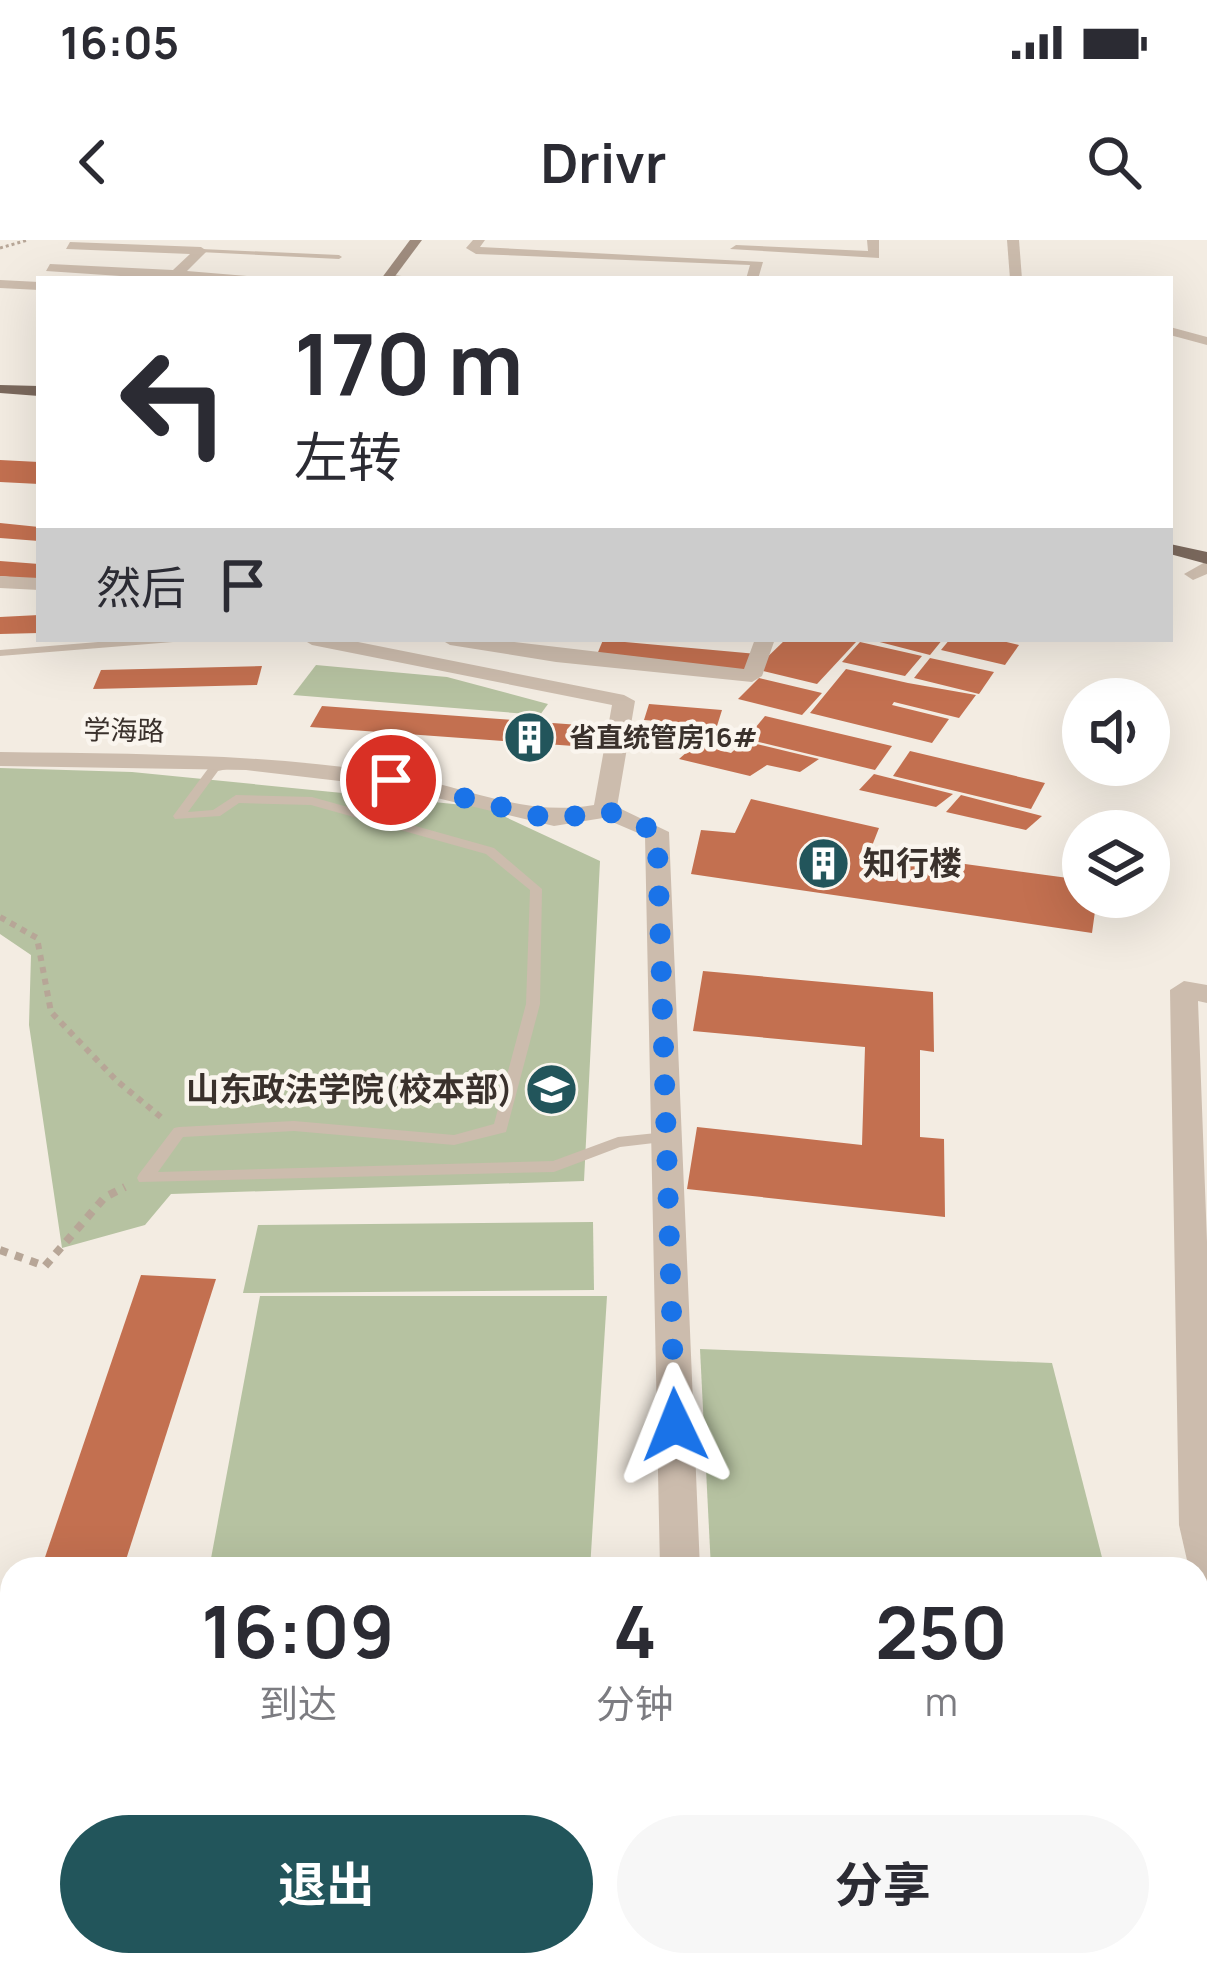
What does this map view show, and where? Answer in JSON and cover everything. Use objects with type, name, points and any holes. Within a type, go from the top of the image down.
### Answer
[{"type":"main road","points":[[389,276],[416,240]]},
{"type":"main road","points":[[0,389],[36,391]]},
{"type":"main road","points":[[0,403],[36,405]]},
{"type":"main road","points":[[1173,551],[1204,569]]},
{"type":"main road","points":[[1173,568],[1204,569]]},
{"type":"street","points":[[479,240],[472,248],[875,255],[877,242],[873,240]]},
{"type":"street","points":[[1013,240],[1016,276]]},
{"type":"street","points":[[70,246],[210,248]]},
{"type":"street","points":[[620,247],[758,262],[753,276]]},
{"type":"street","points":[[50,268],[173,276],[210,248]]},
{"type":"street","points":[[0,284],[36,286]]},
{"type":"street","points":[[1173,332],[1207,341]]},
{"type":"street","points":[[0,582],[36,584]]},
{"type":"street","points":[[327,642],[624,701],[605,810],[657,832],[680,1557]]},
{"type":"street","points":[[470,642],[752,676],[764,642]]},
{"type":"street","name":"学海路","points":[[0,760],[247,763],[391,780],[554,820],[605,810]]},
{"type":"street","points":[[1205,1557],[1198,1525],[1184,990],[1207,994]]},
{"type":"lane","points":[[210,248],[339,257]]},
{"type":"lane","points":[[0,653],[136,642]]},
{"type":"lane","points":[[145,1178],[179,1132],[294,1126],[454,1140],[501,1128],[533,1004],[536,890],[521,877],[490,851],[312,801],[236,799],[216,813],[179,816],[214,768],[247,763]]},
{"type":"lane","points":[[145,1178],[554,1166],[618,1142],[667,1137]]},
{"type":"path","points":[[0,248],[28,240]]},
{"type":"path","points":[[0,917],[37,938],[51,1012],[117,1081],[179,1132]]},
{"type":"path","points":[[0,1250],[45,1265],[105,1197],[145,1178]]},
{"type":"green space","points":[[316,665],[447,677],[548,704],[540,715],[293,695]]},
{"type":"green space","points":[[0,768],[132,772],[484,807],[600,861],[584,1181],[171,1194],[145,1225],[62,1248],[29,1025],[31,955],[0,934]]},
{"type":"green space","points":[[593,1222],[594,1290],[243,1293],[258,1225]]},
{"type":"green space","points":[[260,1296],[607,1296],[591,1557],[211,1557]]},
{"type":"green space","points":[[700,1349],[1052,1363],[1102,1557],[710,1557]]},
{"type":"building","points":[[0,460],[36,462],[36,484],[0,482]]},
{"type":"building","points":[[0,523],[36,527],[36,541],[0,538]]},
{"type":"building","points":[[0,561],[36,564],[36,580],[0,576]]},
{"type":"building","points":[[36,615],[36,633],[0,634],[0,617]]},
{"type":"building","points":[[602,642],[757,654],[753,671],[596,657]]},
{"type":"building","points":[[783,642],[856,642],[817,684],[755,669]]},
{"type":"building","points":[[860,642],[922,656],[905,676],[842,662]]},
{"type":"building","points":[[880,642],[941,642],[930,655]]},
{"type":"building","points":[[948,642],[1019,645],[1005,665],[941,650]]},
{"type":"building","points":[[930,658],[994,672],[979,694],[914,678]]},
{"type":"building","points":[[262,666],[257,685],[93,689],[101,670]]},
{"type":"building","points":[[846,669],[976,695],[959,718],[894,702],[892,705],[949,719],[932,743],[810,713]]},
{"type":"building","points":[[759,678],[822,693],[802,715],[738,699]]},
{"type":"building","points":[[649,704],[722,710],[717,726],[644,720]]},
{"type":"building","name":"省直统管房16#","points":[[322,706],[607,727],[601,748],[310,727]]},
{"type":"building","points":[[765,716],[892,746],[875,770],[746,739]]},
{"type":"building","points":[[744,741],[819,759],[800,772],[767,765],[750,776],[679,759],[696,744],[731,753]]},
{"type":"building","points":[[910,751],[1045,783],[1031,809],[893,776]]},
{"type":"building","points":[[874,774],[953,794],[936,807],[859,790]]},
{"type":"building","points":[[961,795],[1042,816],[1026,830],[946,812]]},
{"type":"building","name":"知行楼","points":[[751,799],[879,828],[870,851],[1062,877],[1062,918],[1094,918],[1092,933],[691,874],[701,830],[735,833]]},
{"type":"building","points":[[703,971],[933,992],[934,1052],[920,1050],[920,1137],[944,1139],[945,1217],[687,1189],[697,1127],[862,1145],[865,1047],[693,1031]]},
{"type":"building","points":[[141,1275],[216,1279],[127,1557],[45,1557]]},
{"type":"place","name":"省直统管房16#","points":[[530,738]]},
{"type":"place","name":"知行楼","points":[[824,863]]},
{"type":"place","name":"山东政法学院(校本部)","points":[[552,1089]]},
{"type":"route","points":[[391,780],[554,820],[605,810],[657,832],[675,1425]]}]
